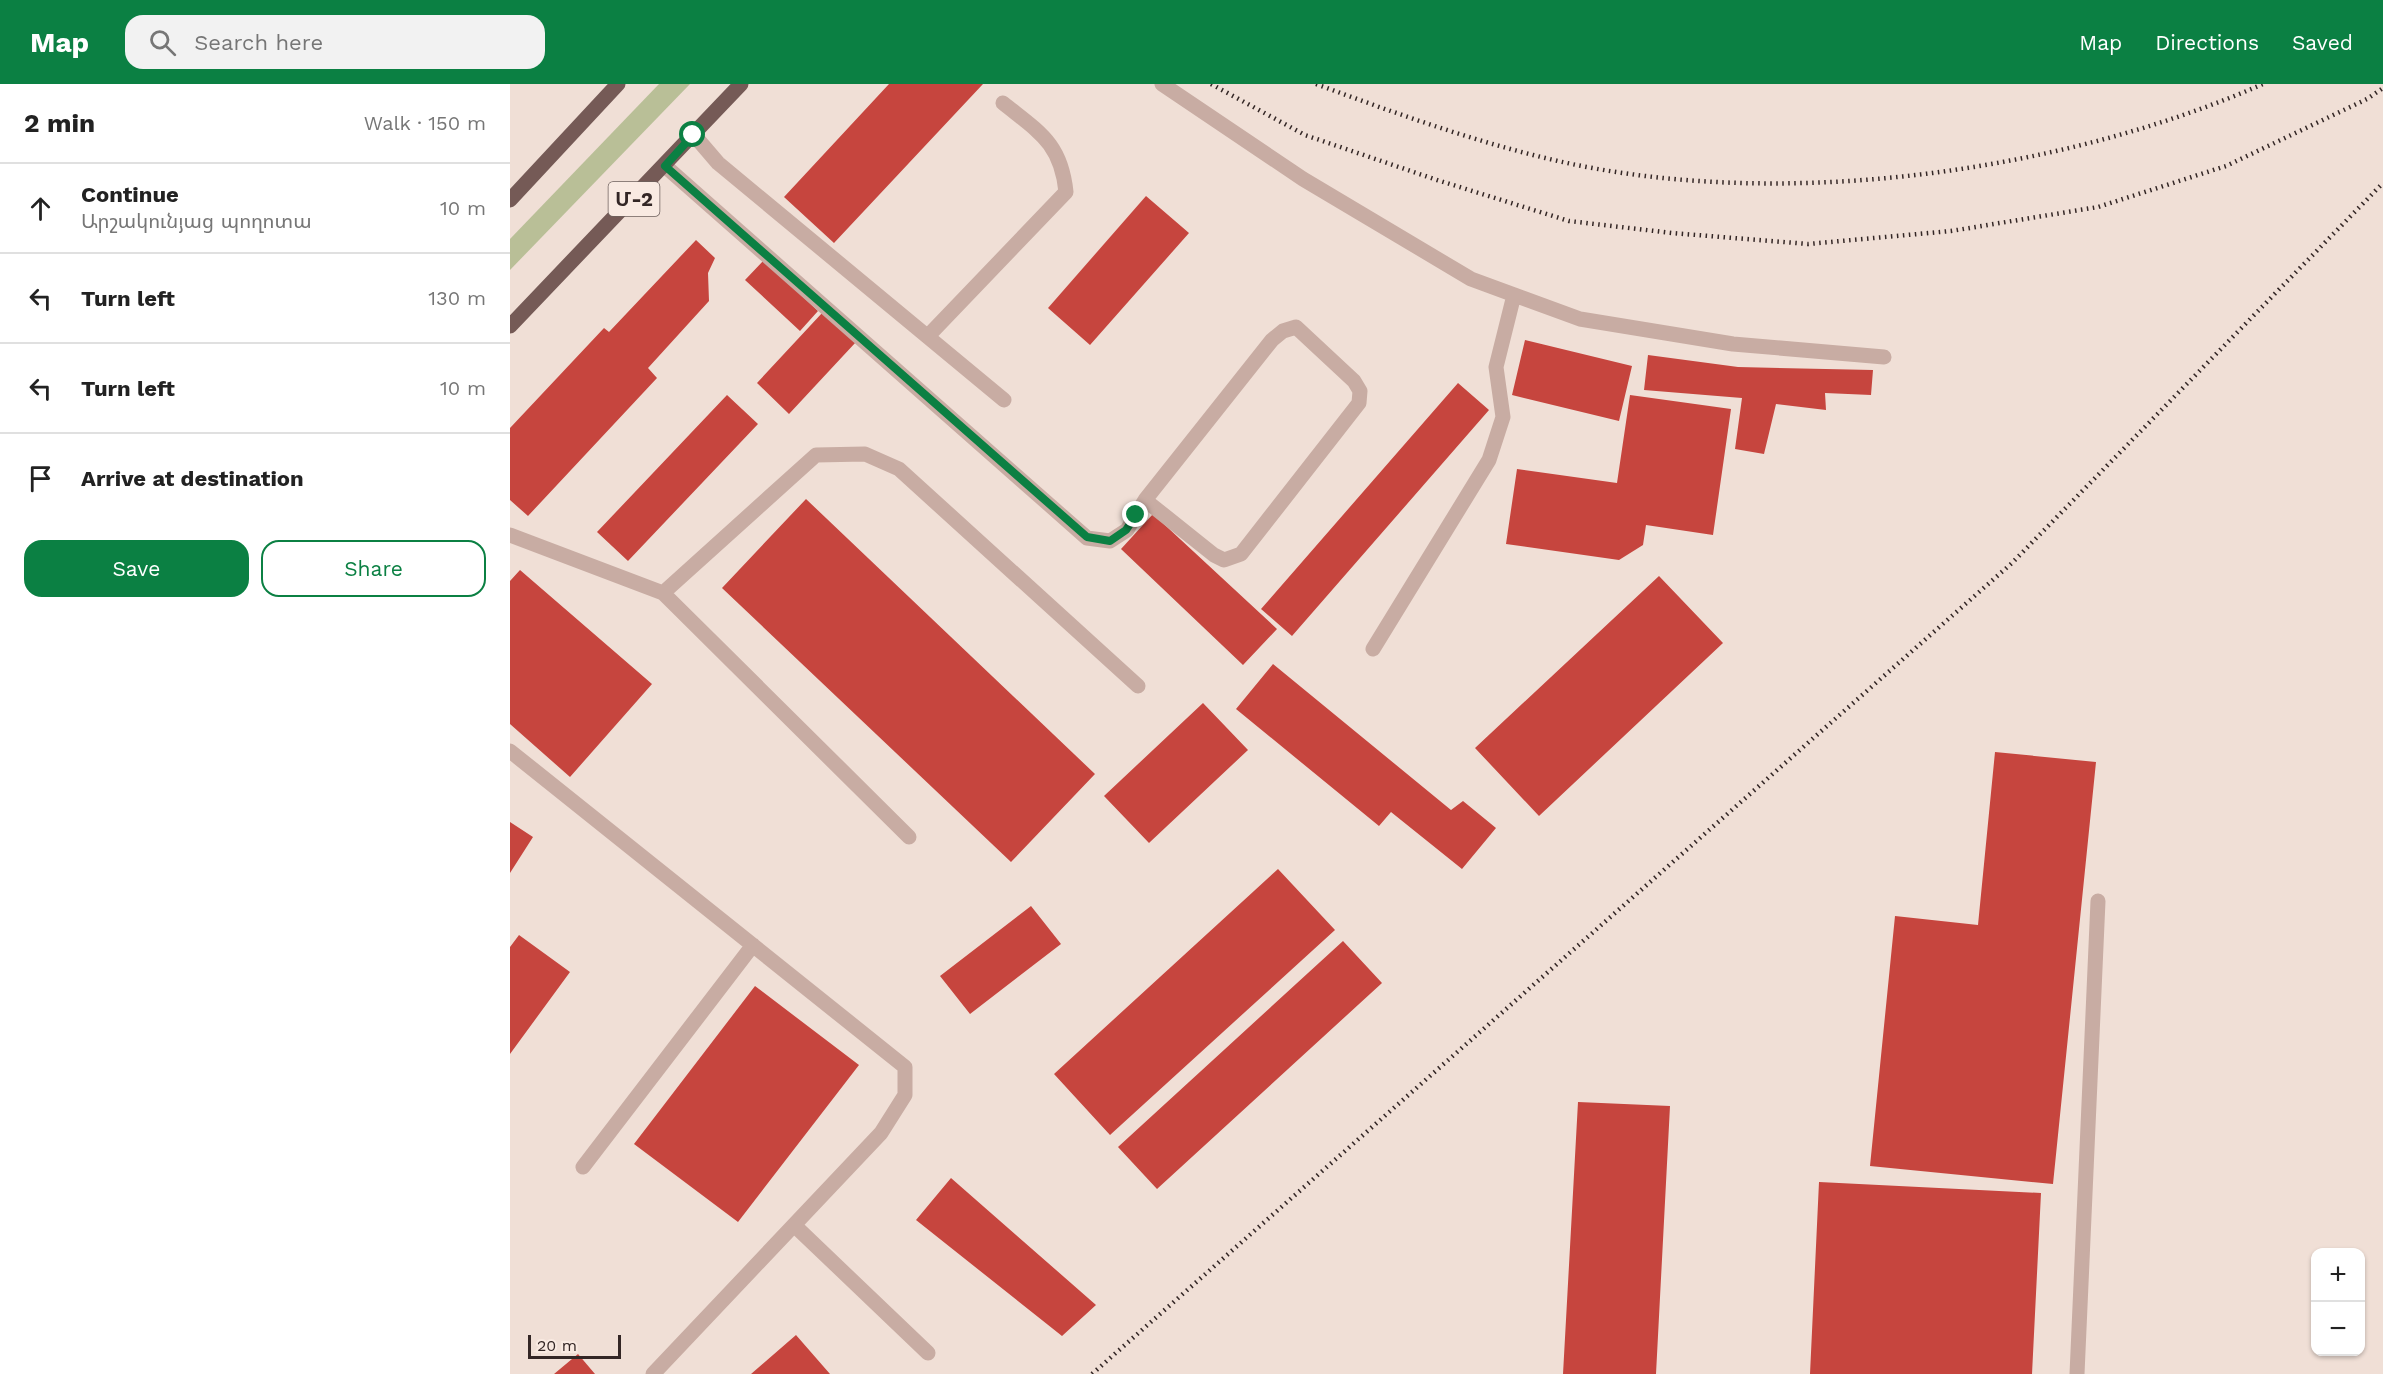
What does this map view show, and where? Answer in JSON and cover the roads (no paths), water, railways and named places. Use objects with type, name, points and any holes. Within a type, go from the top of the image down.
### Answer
[{"type":"main road","points":[[510,200],[618,84]]},
{"type":"main road","name":"Մ-2","points":[[510,326],[517,314],[665,166],[741,84]]},
{"type":"lane","points":[[1162,84],[1303,179],[1471,279],[1580,319],[1733,344],[1884,357]]},
{"type":"lane","points":[[928,336],[1066,192],[1063,166],[1045,137],[1003,103]]},
{"type":"lane","points":[[693,135],[718,163],[1004,400]]},
{"type":"lane","points":[[665,166],[1087,537],[1110,541],[1126,530],[1145,500],[1272,340],[1283,331],[1296,327],[1354,381],[1360,392],[1359,403],[1241,554],[1224,560],[1214,555],[1145,500]]},
{"type":"lane","points":[[1373,648],[1489,460],[1503,417],[1496,367],[1514,295]]},
{"type":"lane","points":[[663,593],[816,455],[865,454],[899,469],[1138,686]]},
{"type":"lane","points":[[510,535],[663,593],[909,837]]},
{"type":"lane","points":[[510,752],[906,1067],[906,1095],[881,1133],[653,1374]]},
{"type":"lane","points":[[2077,1374],[2098,902]]},
{"type":"lane","points":[[583,1167],[753,945]]},
{"type":"lane","points":[[794,1225],[928,1353]]},
{"type":"railway","points":[[1211,84],[1305,135],[1437,180],[1569,221],[1672,233],[1808,244],[1951,231],[2098,207],[2226,166],[2367,99],[2383,88]]},
{"type":"railway","points":[[1316,84],[1466,136],[1558,161],[1643,176],[1732,183],[1823,182],[1916,175],[2007,161],[2097,141],[2183,115],[2263,84]]},
{"type":"railway","points":[[1092,1374],[2012,563],[2383,183]]}]
